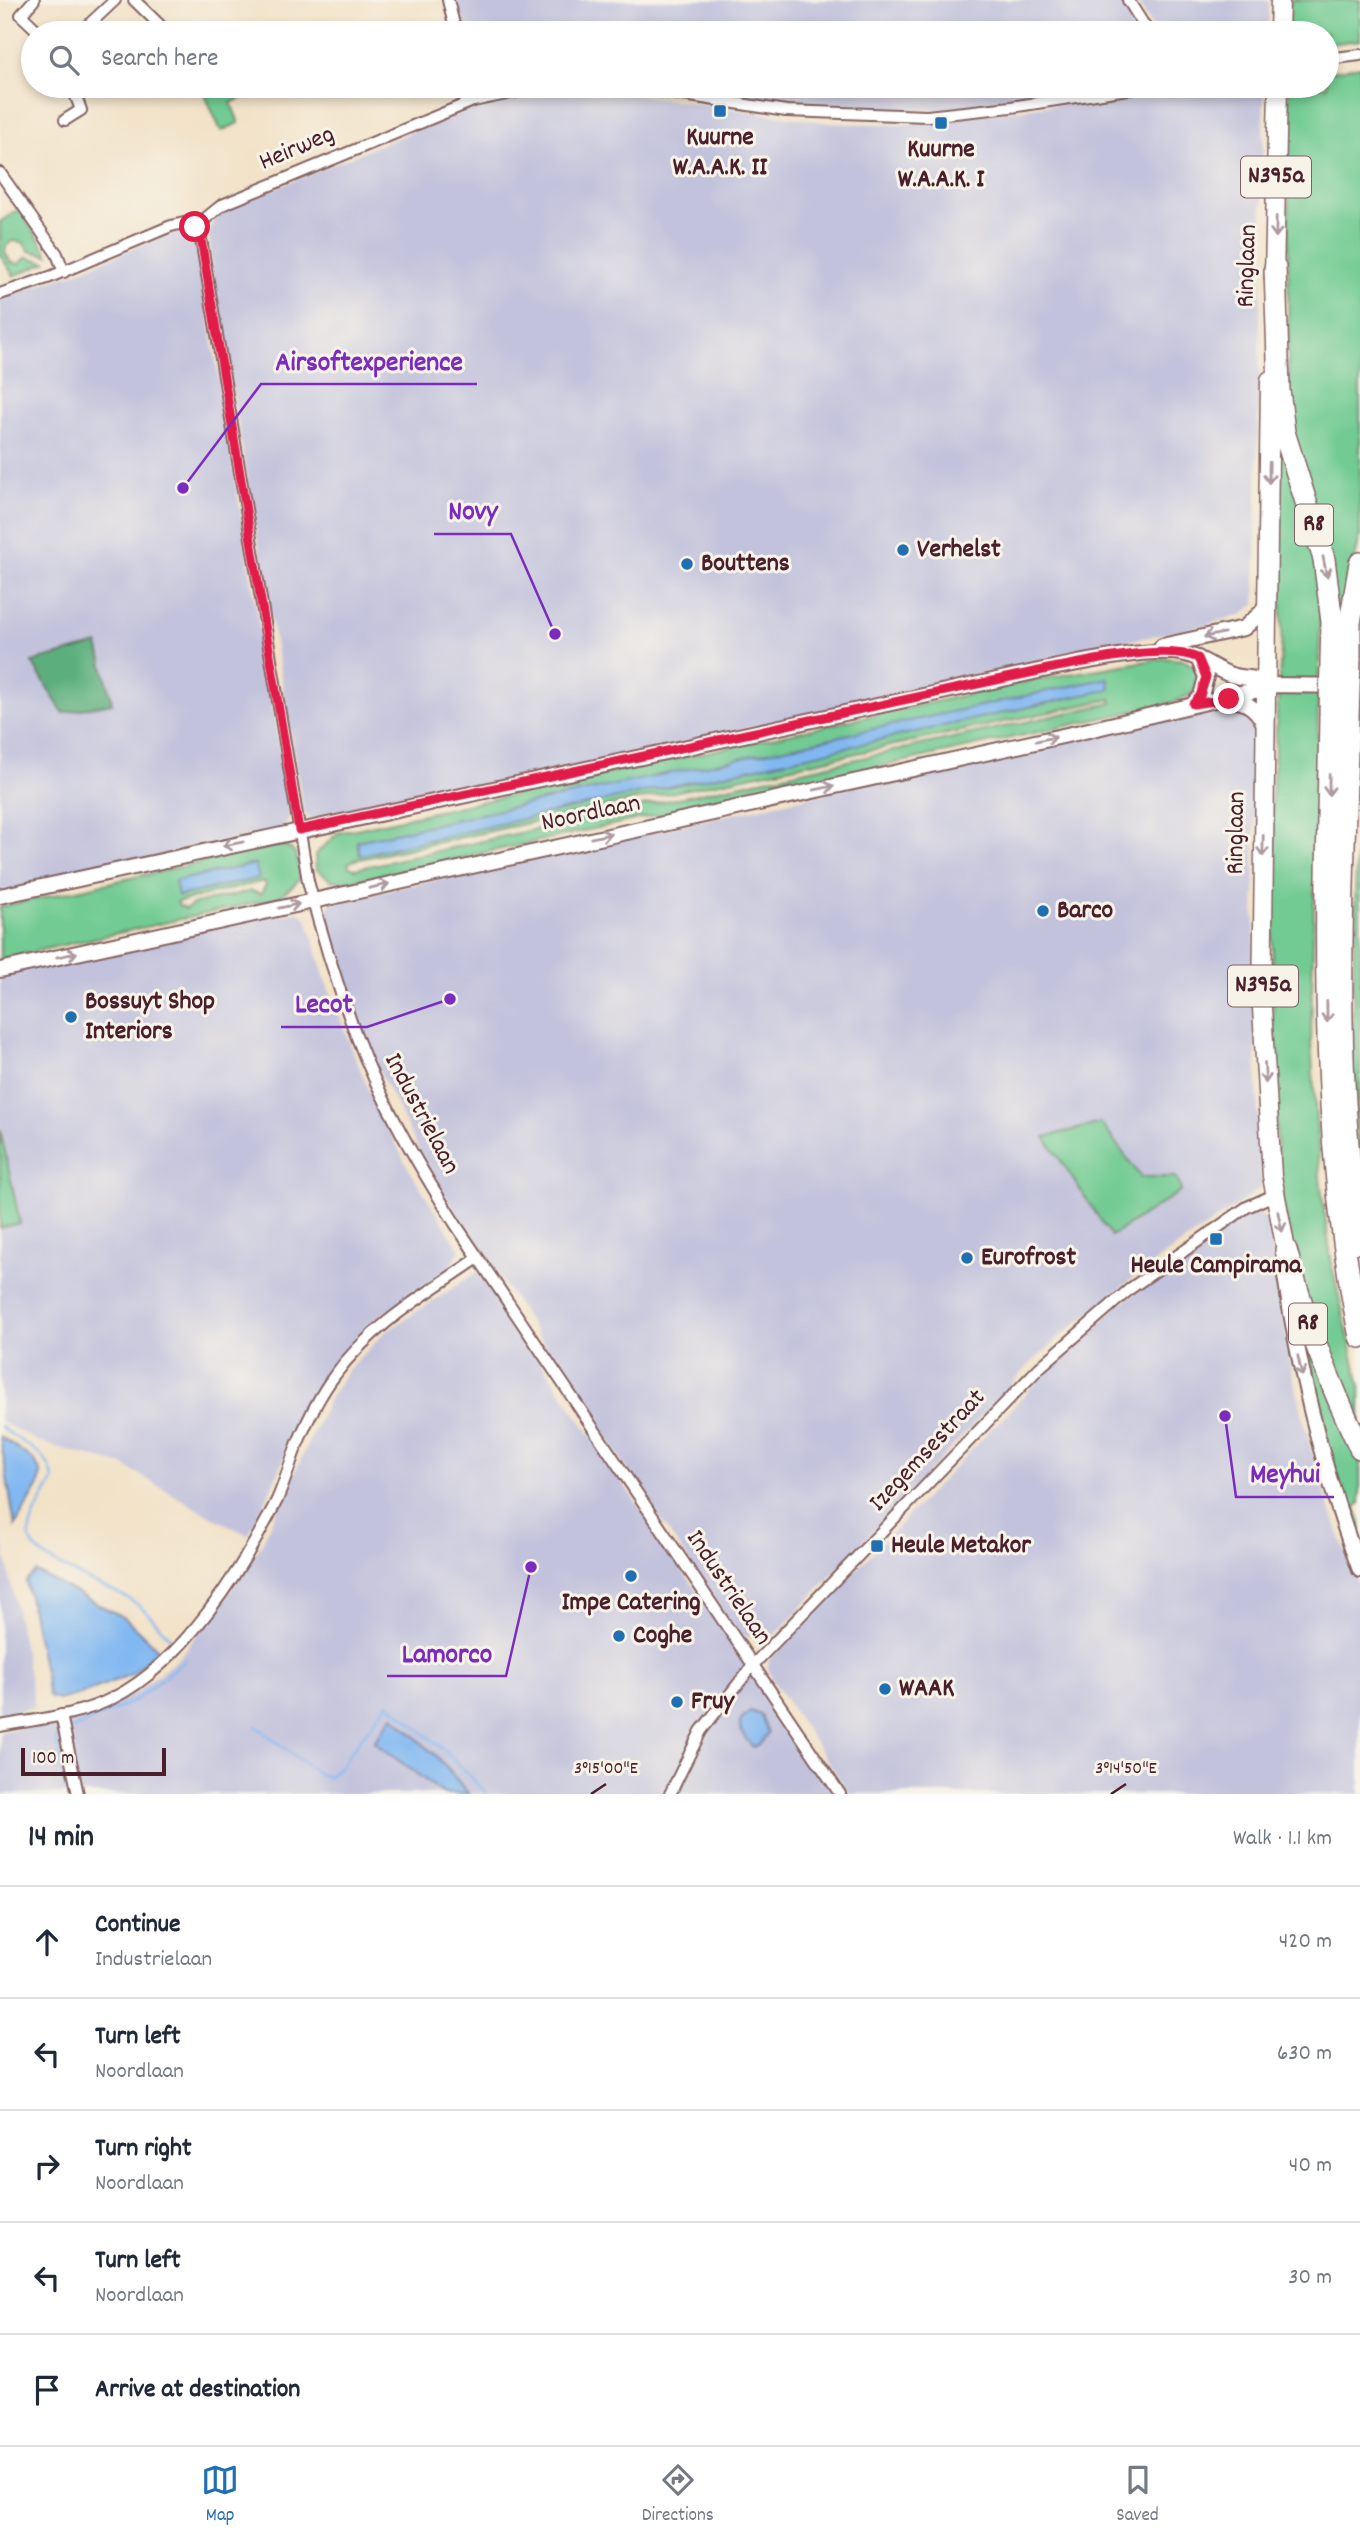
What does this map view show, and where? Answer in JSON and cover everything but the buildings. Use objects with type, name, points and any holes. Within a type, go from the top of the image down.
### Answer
[{"type":"highway","name":"R8","points":[[1275,268],[1279,390],[1284,432],[1324,559],[1340,660],[1326,948],[1329,1074],[1340,1227],[1360,1338]]},
{"type":"highway","name":"R8","points":[[1340,660],[1350,623],[1360,563]]},
{"type":"highway","name":"R8","points":[[1339,717],[1343,1014],[1349,1143],[1360,1243]]},
{"type":"highway","name":"R8","points":[[1286,1250],[1303,1310],[1335,1395],[1360,1448]]},
{"type":"main road","points":[[1279,21],[1280,0]]},
{"type":"main road","name":"Ringlaan","points":[[1278,98],[1275,268],[1270,357],[1262,1008],[1274,1195],[1286,1250]]},
{"type":"street","points":[[11,25],[34,0]]},
{"type":"street","points":[[93,21],[115,0]]},
{"type":"street","points":[[134,0],[156,21]]},
{"type":"street","points":[[448,0],[453,21]]},
{"type":"street","points":[[1128,0],[1141,21]]},
{"type":"street","points":[[21,15],[27,21]]},
{"type":"street","points":[[1339,58],[1360,55]]},
{"type":"street","points":[[65,120],[81,110],[76,98]]},
{"type":"street","name":"Heirweg","points":[[195,227],[222,205],[473,101],[487,98]]},
{"type":"street","points":[[703,98],[786,111],[926,116],[1069,98]]},
{"type":"street","points":[[0,173],[57,254],[64,272]]},
{"type":"street","points":[[0,295],[64,272],[171,226],[184,223],[195,227]]},
{"type":"street","name":"Industrielaan","points":[[195,227],[201,239],[313,901],[356,1037],[377,1084],[430,1183],[840,1794]]},
{"type":"street","name":"Noordlaan","points":[[1144,653],[1244,628],[1262,612],[1268,600]]},
{"type":"street","name":"Noordlaan","points":[[0,895],[1057,667],[1144,653],[1179,653],[1198,658],[1228,674],[1261,680],[1266,685],[1360,686]]},
{"type":"street","points":[[1193,704],[1200,696],[1206,677],[1198,658]]},
{"type":"street","name":"Noordlaan","points":[[0,970],[1076,733],[1219,699],[1234,693],[1261,690],[1266,685]]},
{"type":"street","name":"Noordlaan","points":[[1219,699],[1239,700],[1250,704],[1265,726]]},
{"type":"street","name":"Izegemsestraat","points":[[670,1794],[701,1731],[753,1665],[1030,1377],[1073,1336],[1131,1288],[1247,1207],[1274,1195]]},
{"type":"street","name":"Ringlaan","points":[[1286,1250],[1284,1270],[1303,1385],[1325,1469],[1360,1570]]},
{"type":"street","points":[[0,1726],[61,1715],[112,1699],[138,1683],[171,1655],[226,1588],[253,1543],[278,1498],[297,1444],[322,1393],[348,1358],[374,1331],[478,1258]]},
{"type":"street","points":[[61,1715],[78,1794]]},
{"type":"shaded area","points":[[456,0],[1120,0],[1133,21],[461,21]]},
{"type":"shaded area","points":[[1136,0],[1269,0],[1268,21],[1149,21]]},
{"type":"shaded area","points":[[502,98],[659,98],[829,123],[900,125],[1109,98],[1264,98],[1255,604],[1243,614],[1205,625],[661,748],[318,822],[307,816],[304,812],[213,277],[209,234],[214,218],[228,208],[459,112]]},
{"type":"shaded area","points":[[743,98],[1027,98],[944,109],[856,110],[787,106]]},
{"type":"shaded area","points":[[173,232],[189,235],[197,247],[290,815],[283,828],[0,893],[0,298],[71,274]]},
{"type":"shaded area","points":[[1230,710],[1242,713],[1249,719],[1255,734],[1254,1006],[1261,1184],[1258,1190],[1135,1276],[1031,1363],[777,1633],[759,1638],[743,1636],[734,1629],[425,1162],[366,1044],[337,966],[325,921],[328,908],[331,903],[1170,717],[1182,718]]},
{"type":"shaded area","points":[[298,912],[307,918],[325,980],[368,1089],[407,1166],[460,1250],[450,1268],[370,1323],[330,1367],[303,1413],[267,1498],[248,1535],[123,1465],[41,1443],[0,1421],[0,973],[191,931]]},
{"type":"shaded area","points":[[1252,1213],[1267,1218],[1291,1368],[1317,1473],[1360,1592],[1360,1794],[850,1794],[773,1681],[768,1668],[769,1660],[1034,1385],[1112,1310],[1241,1216]]},
{"type":"shaded area","points":[[479,1271],[834,1794],[0,1794],[0,1732],[52,1723],[97,1711],[134,1694],[177,1660],[225,1600],[262,1543],[329,1399],[348,1370],[384,1333]]},
{"type":"shaded area","points":[[0,1526],[35,1707],[0,1714]]},
{"type":"green space","points":[[1290,0],[1360,0],[1360,40],[1339,43],[1339,21],[1289,21]]},
{"type":"green space","points":[[1360,66],[1360,537],[1346,595],[1343,646],[1288,410],[1289,98],[1339,98],[1339,70]]},
{"type":"green space","points":[[206,98],[241,98],[231,103],[239,123],[221,131]]},
{"type":"green space","points":[[19,209],[49,255],[29,251],[23,242],[12,241],[6,246],[5,253],[11,262],[19,264],[27,257],[46,262],[14,276],[0,255],[0,222]]},
{"type":"green space","points":[[1278,420],[1321,573],[1311,1042],[1320,1179],[1332,1267],[1360,1386],[1360,1427],[1317,1331],[1296,1263],[1280,1191],[1273,1069],[1272,799],[1282,633]]},
{"type":"green space","points":[[1360,631],[1360,1188],[1352,1076]]},
{"type":"green space","points":[[98,644],[112,703],[63,713],[32,662]]},
{"type":"green space","points":[[1165,658],[1184,660],[1197,669],[1198,683],[1193,692],[1171,703],[350,882],[331,880],[316,869],[315,855],[338,833],[1034,680]],"holes":[[[1108,679],[1109,689],[360,854],[358,841]],[[1111,699],[1112,703],[355,869],[349,867],[348,863]]]},
{"type":"green space","points":[[280,845],[294,852],[298,861],[300,877],[277,898],[0,959],[0,907]],"holes":[[[255,864],[258,878],[179,895],[176,881]],[[265,882],[266,885],[261,894],[252,891],[193,904],[186,909],[177,902]]]},
{"type":"green space","points":[[1101,1123],[1141,1177],[1176,1177],[1181,1191],[1111,1236],[1045,1137]]},
{"type":"green space","points":[[0,1129],[20,1223],[0,1228]]},
{"type":"green space","points":[[1293,1301],[1360,1461],[1360,1503],[1355,1509],[1360,1523],[1360,1554],[1331,1470]]},
{"type":"water","points":[[1108,678],[1110,689],[360,855],[357,841]]},
{"type":"water","points":[[255,864],[259,878],[178,896],[175,881]]},
{"type":"water","points":[[0,1436],[34,1460],[41,1473],[39,1485],[15,1526]]},
{"type":"water","points":[[36,1572],[125,1618],[159,1650],[132,1674],[81,1694],[59,1700],[49,1697],[26,1581]]},
{"type":"water","points":[[750,1711],[761,1715],[768,1733],[760,1744],[753,1747],[740,1729],[741,1720]]},
{"type":"water","points":[[393,1716],[437,1757],[469,1794],[444,1794],[374,1742]]},
{"type":"waterway","points":[[0,1426],[41,1455],[51,1471],[53,1480],[30,1527],[30,1540],[35,1548],[75,1574],[137,1604],[174,1642]]},
{"type":"waterway","points":[[72,1729],[136,1700],[186,1659]]},
{"type":"waterway","points":[[256,1726],[317,1773],[328,1777],[341,1765],[388,1703],[442,1748],[487,1794]]},
{"type":"waterway","points":[[56,1737],[67,1794]]},
{"type":"place","name":"Kuurne W.A.A.K. II","points":[[720,111]]},
{"type":"place","name":"Kuurne W.A.A.K. I","points":[[941,123]]},
{"type":"place","name":"Airsoftexperience","points":[[183,488]]},
{"type":"place","name":"Verhelst","points":[[903,550]]},
{"type":"place","name":"Bouttens","points":[[687,564]]},
{"type":"place","name":"Novy","points":[[555,634]]},
{"type":"place","name":"Barco","points":[[1043,911]]},
{"type":"place","name":"Lecot","points":[[450,999]]},
{"type":"place","name":"Bossuyt Shop Interiors","points":[[71,1017]]},
{"type":"place","name":"Heule Campirama","points":[[1216,1239]]},
{"type":"place","name":"Eurofrost","points":[[967,1258]]},
{"type":"place","name":"Meyhui","points":[[1225,1416]]},
{"type":"place","name":"Heule Metakor","points":[[877,1546]]},
{"type":"place","name":"Lamorco","points":[[531,1567]]},
{"type":"place","name":"Impe Catering","points":[[631,1576]]},
{"type":"place","name":"Coghe","points":[[619,1636]]},
{"type":"place","name":"WAAK","points":[[885,1689]]},
{"type":"place","name":"Fruy","points":[[677,1702]]},
{"type":"route","points":[[195,227],[201,239],[299,830],[1057,667],[1140,653],[1173,652],[1198,658],[1206,677],[1205,688],[1193,704],[1229,699]]}]
